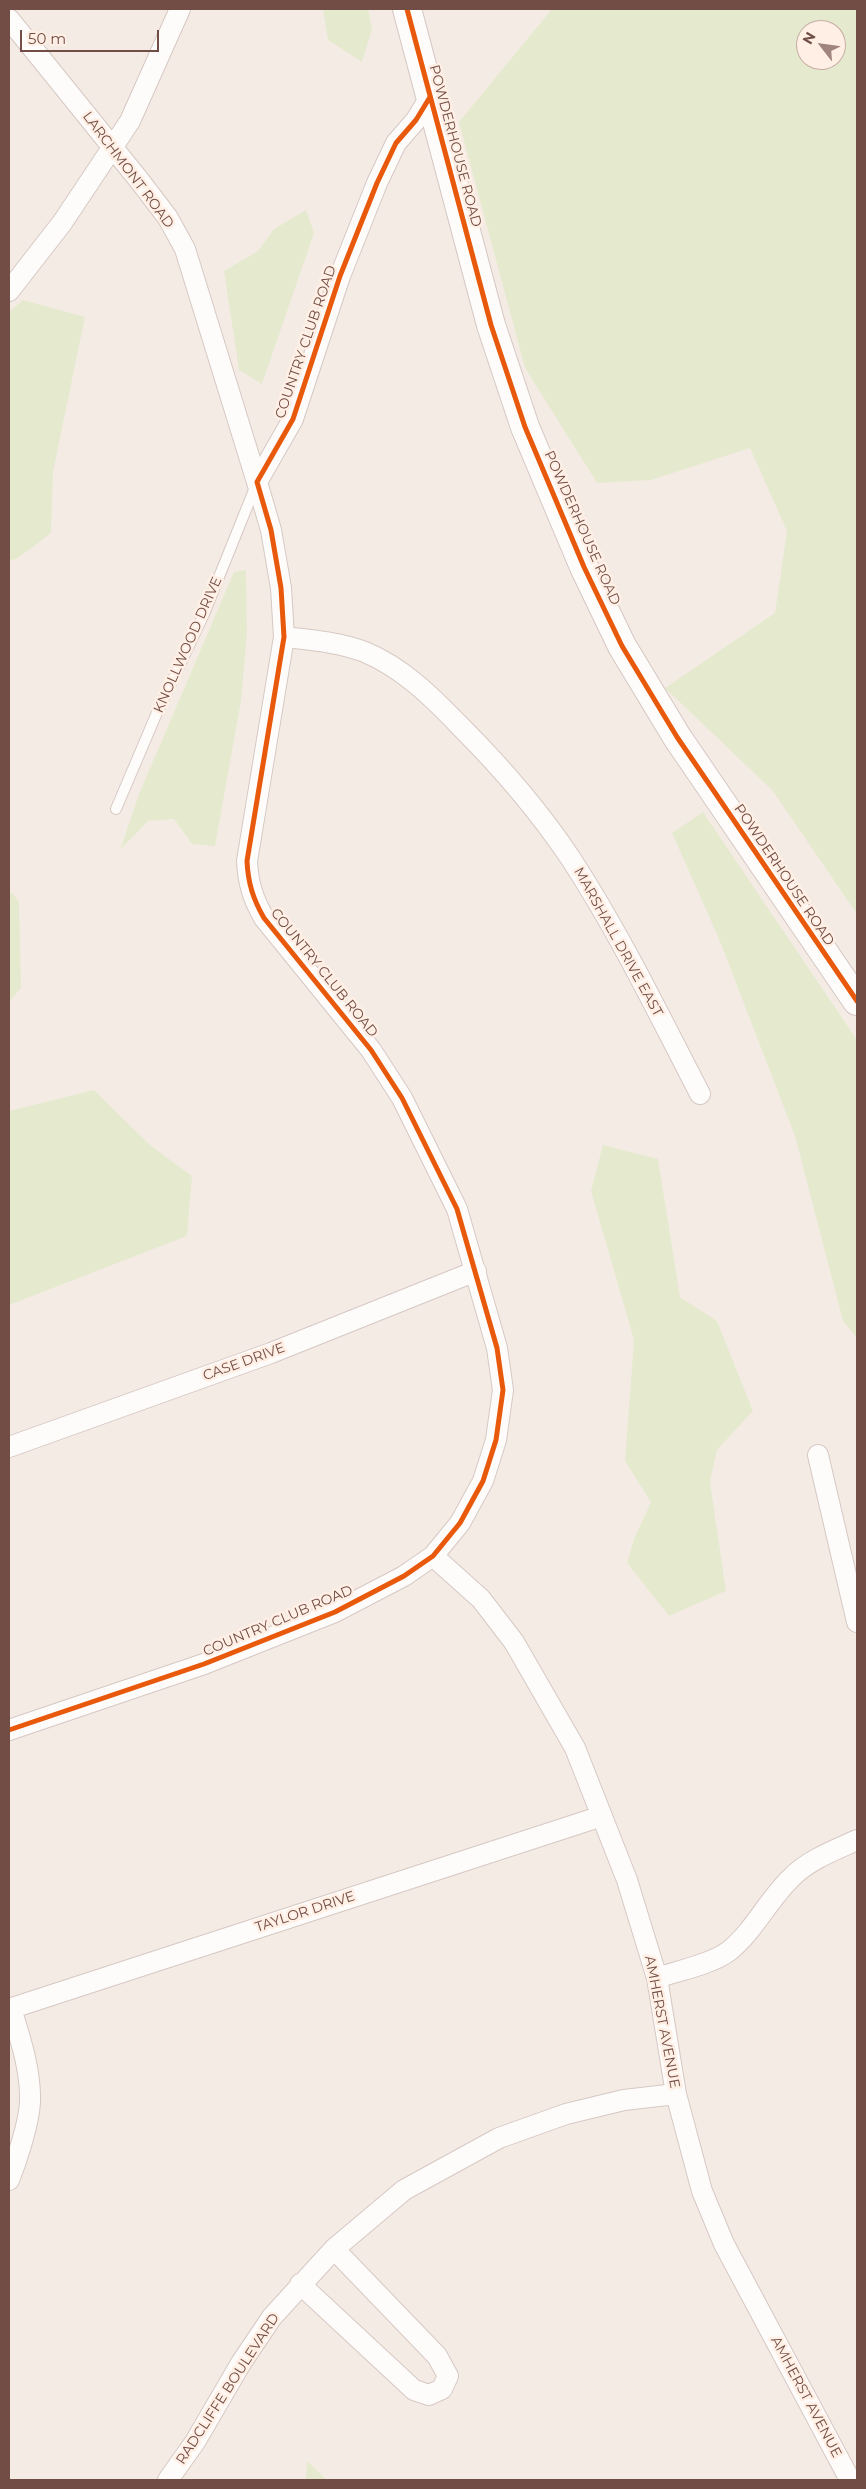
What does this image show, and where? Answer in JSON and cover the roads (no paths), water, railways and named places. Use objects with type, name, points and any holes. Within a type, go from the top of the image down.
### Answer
[{"type":"street","points":[[9,291],[62,223],[130,121],[180,9]]},
{"type":"street","name":"POWDERHOUSE ROAD","points":[[407,9],[490,325],[510,388],[584,567],[622,646],[677,737],[857,1001]]},
{"type":"street","name":"LARCHMONT ROAD","points":[[9,19],[168,218],[185,249],[257,482]]},
{"type":"street","name":"COUNTRY CLUB ROAD","points":[[9,1730],[204,1664],[334,1612],[404,1576],[433,1556],[460,1523],[482,1481],[496,1440],[503,1390],[497,1348],[457,1209],[402,1098],[371,1050],[264,918],[254,900],[248,879],[249,838],[284,637],[281,588],[270,530],[257,482],[293,419],[340,276],[377,183],[396,143],[416,120],[430,96]]},
{"type":"street","name":"MARSHALL DRIVE EAST","points":[[284,637],[338,643],[366,653],[398,670],[428,694],[503,769],[571,858],[590,889],[613,928],[700,1094]]},
{"type":"street","name":"CASE DRIVE","points":[[9,1447],[271,1352],[476,1271]]},
{"type":"street","points":[[818,1455],[857,1622]]},
{"type":"street","name":"AMHERST AVENUE","points":[[433,1556],[482,1599],[514,1642],[575,1748],[628,1880],[657,1978],[676,2094],[702,2191],[724,2244],[850,2480]]},
{"type":"street","name":"TAYLOR DRIVE","points":[[10,2009],[602,1816]]},
{"type":"street","points":[[657,1978],[716,1958],[728,1952],[755,1923],[791,1877],[821,1856],[857,1840]]},
{"type":"street","points":[[9,2180],[16,2163],[30,2103],[25,2056],[10,2009]]},
{"type":"street","name":"RADCLIFFE BOULEVARD","points":[[168,2480],[195,2442],[241,2363],[272,2317],[300,2284],[334,2249],[404,2190],[499,2138],[566,2114],[624,2100],[676,2094]]},
{"type":"street","points":[[300,2284],[414,2390],[429,2395],[442,2389],[448,2376],[437,2356],[334,2249]]},
{"type":"lane","name":"KNOLLWOOD DRIVE","points":[[116,809],[156,715],[204,614],[257,482]]}]
